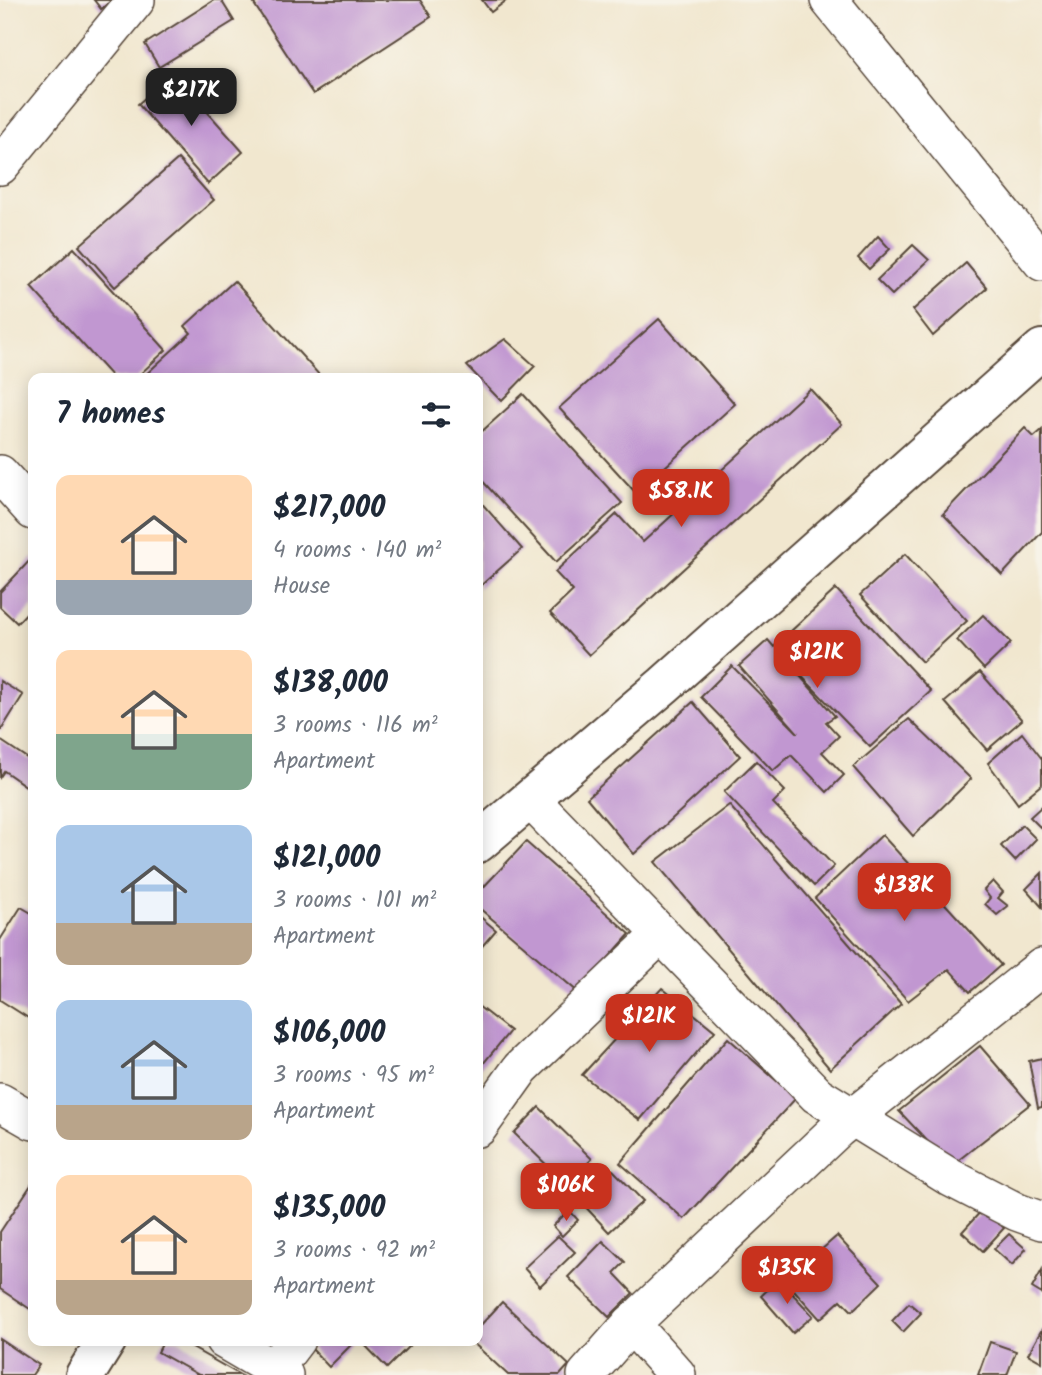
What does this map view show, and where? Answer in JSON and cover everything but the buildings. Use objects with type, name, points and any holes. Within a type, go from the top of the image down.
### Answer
[{"type":"street","points":[[0,166],[136,0]]},
{"type":"street","points":[[829,0],[1042,262]]},
{"type":"street","points":[[483,839],[664,685],[1042,349]]},
{"type":"street","points":[[0,474],[28,506]]},
{"type":"street","points":[[530,799],[817,1095],[951,1178],[1017,1212],[1042,1221]]},
{"type":"street","points":[[483,1121],[521,1069],[661,934]]},
{"type":"street","points":[[586,1375],[631,1324],[853,1118],[1042,967]]},
{"type":"street","points":[[0,1102],[28,1118]]},
{"type":"street","points":[[631,1324],[677,1375]]},
{"type":"street","points":[[85,1375],[103,1346]]},
{"type":"street","points":[[234,1346],[279,1372],[293,1346]]}]
